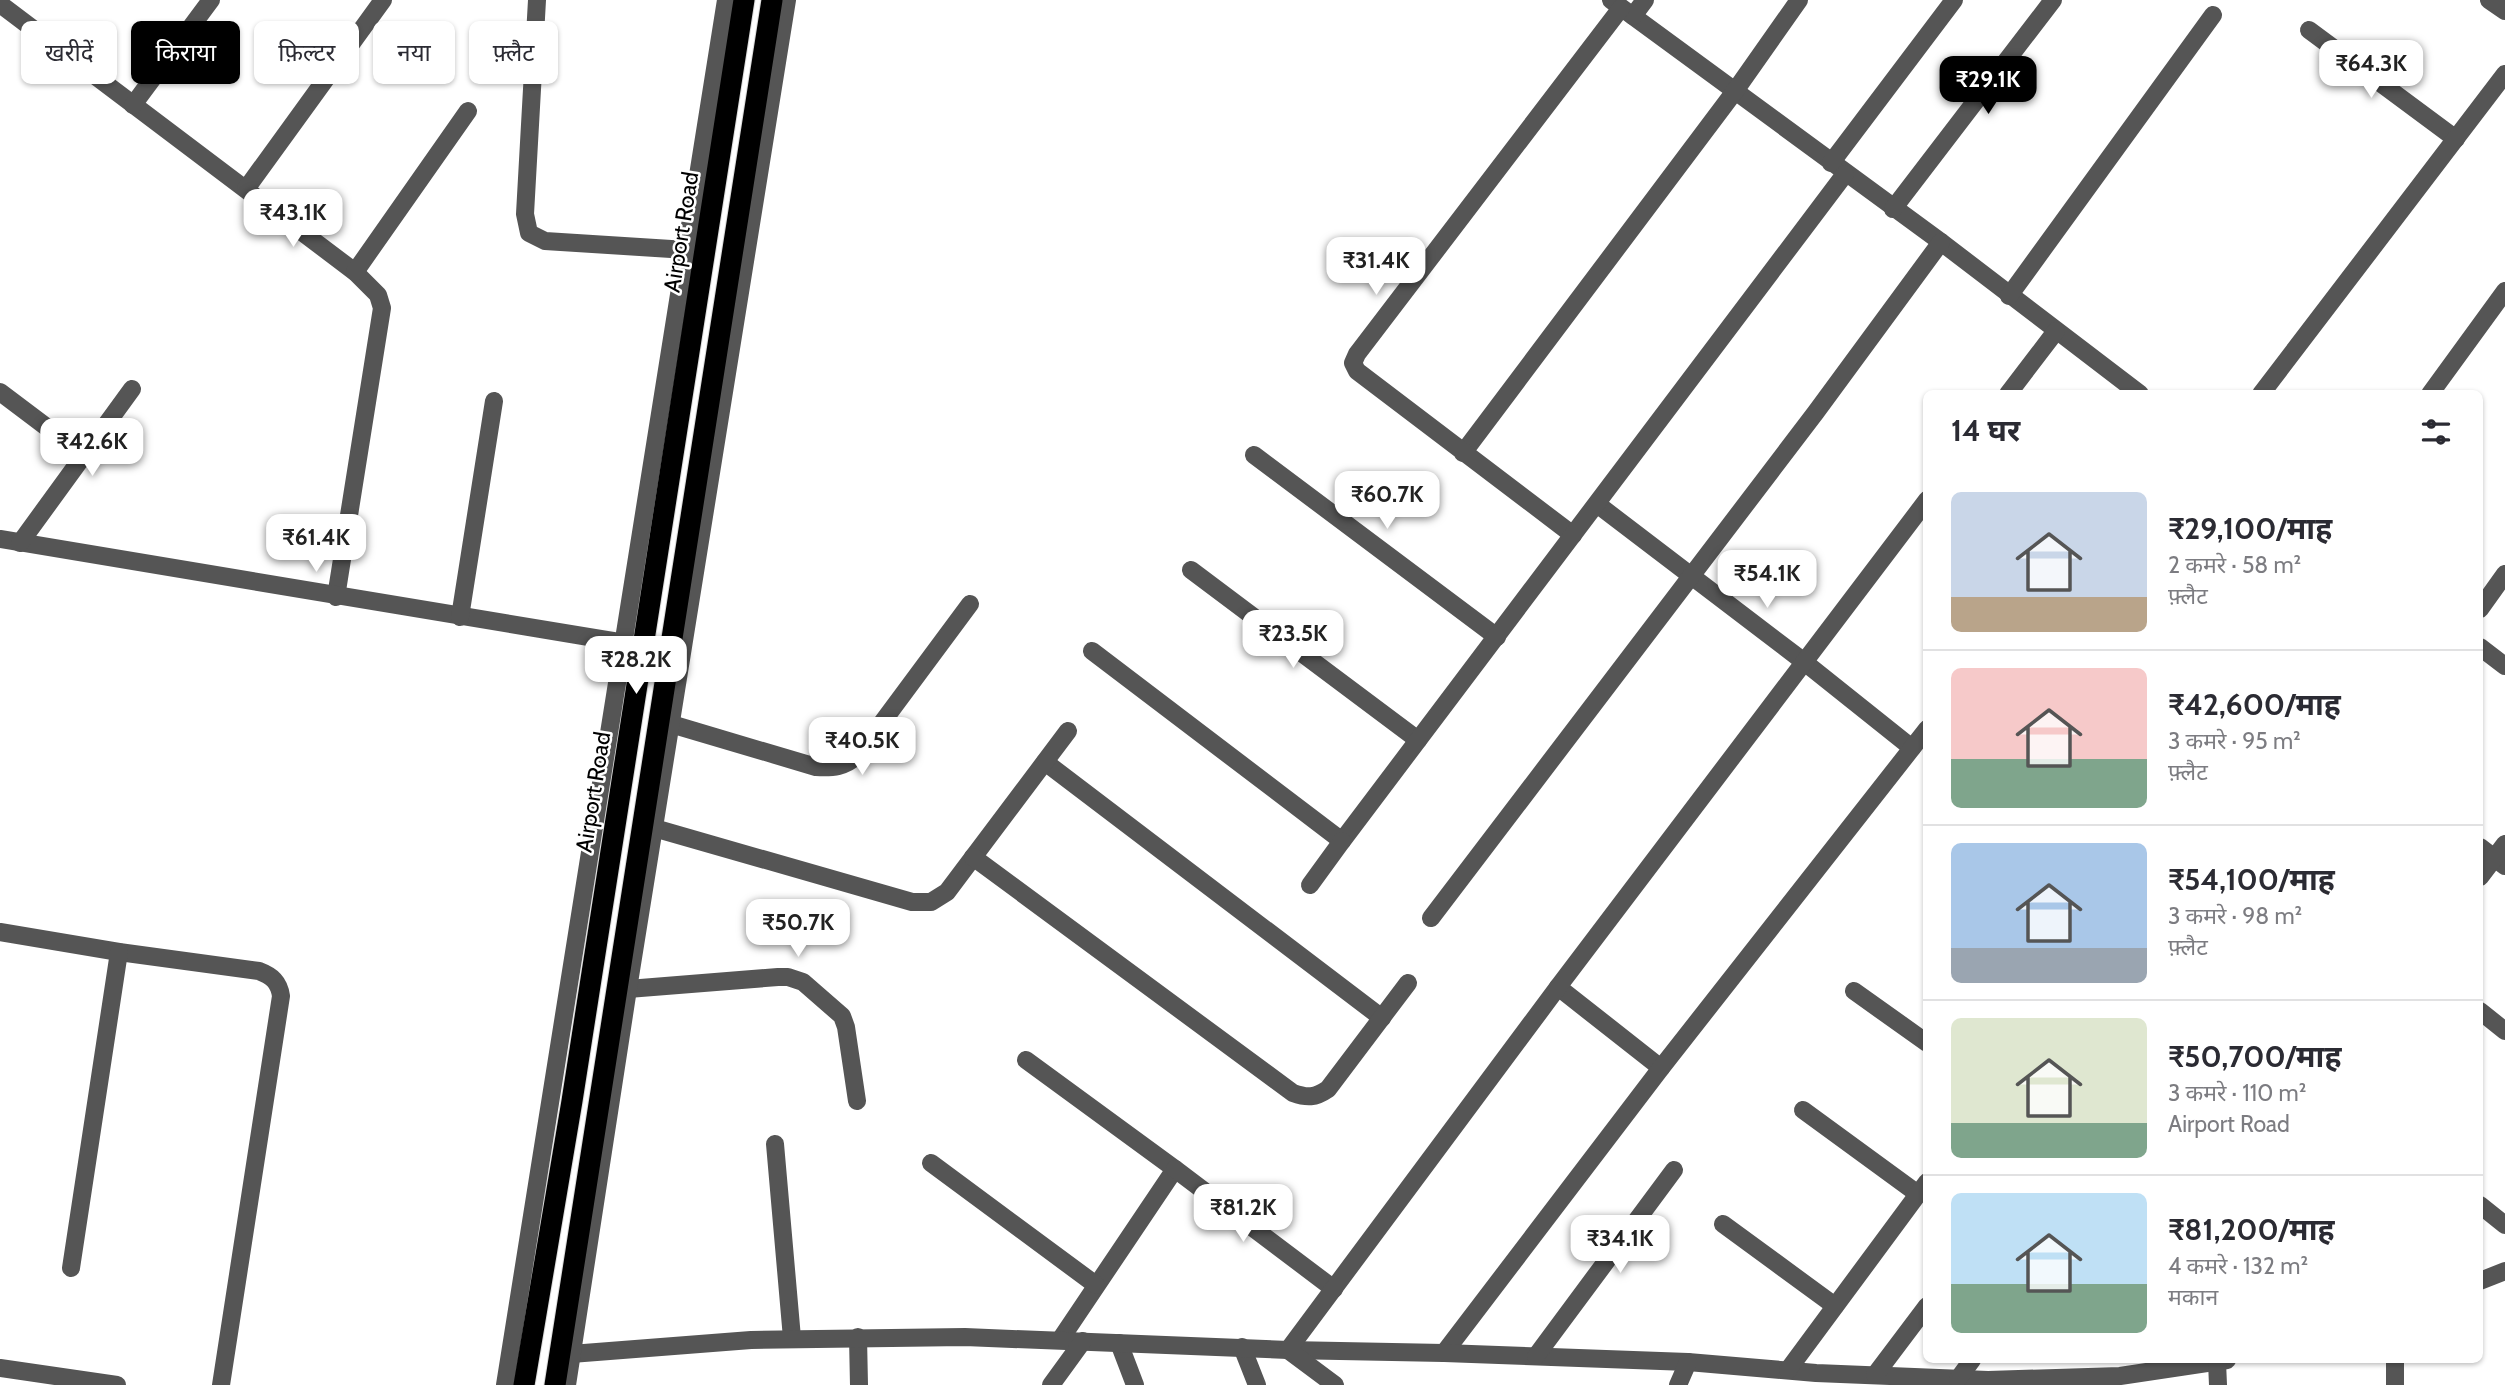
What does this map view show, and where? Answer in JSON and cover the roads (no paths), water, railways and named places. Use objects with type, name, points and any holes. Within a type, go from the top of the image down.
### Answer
[{"type":"highway","name":"Airport Road","points":[[524,1385],[572,1101],[634,645],[744,0]]},
{"type":"highway","points":[[555,1385],[772,0]]},
{"type":"street","points":[[133,104],[211,0]]},
{"type":"street","points":[[246,189],[383,0]]},
{"type":"street","points":[[537,0],[525,214],[529,233],[545,241],[687,250]]},
{"type":"street","points":[[505,1385],[634,645],[687,250],[726,0]]},
{"type":"street","points":[[566,1385],[788,0]]},
{"type":"street","points":[[1573,536],[1357,371],[1354,359],[1622,8],[1645,0]]},
{"type":"street","points":[[1463,453],[1735,91],[1799,0]]},
{"type":"street","points":[[1310,885],[1597,504],[1838,168],[1954,0]]},
{"type":"street","points":[[1893,209],[2053,0]]},
{"type":"street","points":[[2489,0],[2505,11]]},
{"type":"street","points":[[0,4],[355,272],[378,295],[382,307],[336,597]]},
{"type":"street","points":[[1622,8],[1941,242],[2135,390]]},
{"type":"street","points":[[2009,296],[2213,15]]},
{"type":"street","points":[[2309,30],[2456,139]]},
{"type":"street","points":[[2264,390],[2505,74]]},
{"type":"street","points":[[355,272],[468,111]]},
{"type":"street","points":[[1431,918],[1941,242]]},
{"type":"street","points":[[2433,390],[2505,291]]},
{"type":"street","points":[[2011,390],[2056,331]]},
{"type":"street","points":[[20,544],[132,389]]},
{"type":"street","points":[[0,392],[85,456]]},
{"type":"street","points":[[460,617],[494,401]]},
{"type":"street","points":[[1254,455],[1497,637]]},
{"type":"street","points":[[1597,504],[1912,748]]},
{"type":"street","points":[[1288,1350],[1802,662],[1923,505]]},
{"type":"street","points":[[0,539],[634,645]]},
{"type":"street","points":[[1191,570],[1418,740]]},
{"type":"street","points":[[2483,605],[2505,574]]},
{"type":"street","points":[[671,724],[816,767],[833,768],[849,763],[858,755],[970,604]]},
{"type":"street","points":[[2483,650],[2505,666]]},
{"type":"street","points":[[1091,651],[1342,841]]},
{"type":"street","points":[[654,828],[922,904],[940,898],[1068,732]]},
{"type":"street","points":[[1444,1353],[1661,1068],[1923,734]]},
{"type":"street","points":[[1045,762],[1382,1018]]},
{"type":"street","points":[[2483,873],[2496,854]]},
{"type":"street","points":[[973,857],[1293,1093],[1306,1098],[1318,1096],[1328,1089],[1408,984]]},
{"type":"street","points":[[0,932],[259,971],[280,986],[281,996],[221,1385]]},
{"type":"street","points":[[71,1268],[119,952]]},
{"type":"street","points":[[628,989],[778,976],[796,978],[832,1006],[844,1021],[857,1101]]},
{"type":"street","points":[[1558,987],[1661,1068]]},
{"type":"street","points":[[1854,991],[1923,1040]]},
{"type":"street","points":[[2483,1013],[2505,1031]]},
{"type":"street","points":[[1026,1060],[1334,1289]]},
{"type":"street","points":[[1788,1370],[1922,1188],[1803,1110]]},
{"type":"street","points":[[775,1144],[792,1338]]},
{"type":"street","points":[[931,1163],[1096,1285]]},
{"type":"street","points":[[1060,1340],[1175,1169]]},
{"type":"street","points":[[1536,1356],[1674,1170]]},
{"type":"street","points":[[2483,1207],[2505,1224]]},
{"type":"street","points":[[1723,1224],[1835,1307]]},
{"type":"street","points":[[2483,1280],[2505,1271]]},
{"type":"street","points":[[1875,1375],[1923,1311]]},
{"type":"street","points":[[571,1354],[696,1343],[858,1337],[1060,1340],[1688,1362],[1788,1370],[1814,1379],[1875,1375],[2057,1380],[2120,1377],[2209,1363]]},
{"type":"street","points":[[858,1337],[859,1385]]},
{"type":"street","points":[[1051,1385],[1083,1341]]},
{"type":"street","points":[[1119,1343],[1135,1385]]},
{"type":"street","points":[[1242,1347],[1257,1385]]},
{"type":"street","points":[[1288,1350],[1335,1385]]},
{"type":"street","points":[[1678,1385],[1688,1362]]},
{"type":"street","points":[[1958,1379],[1970,1363]]},
{"type":"street","points":[[2218,1385],[2222,1363]]},
{"type":"street","points":[[2395,1363],[2395,1385]]},
{"type":"street","points":[[0,1368],[117,1385]]}]
